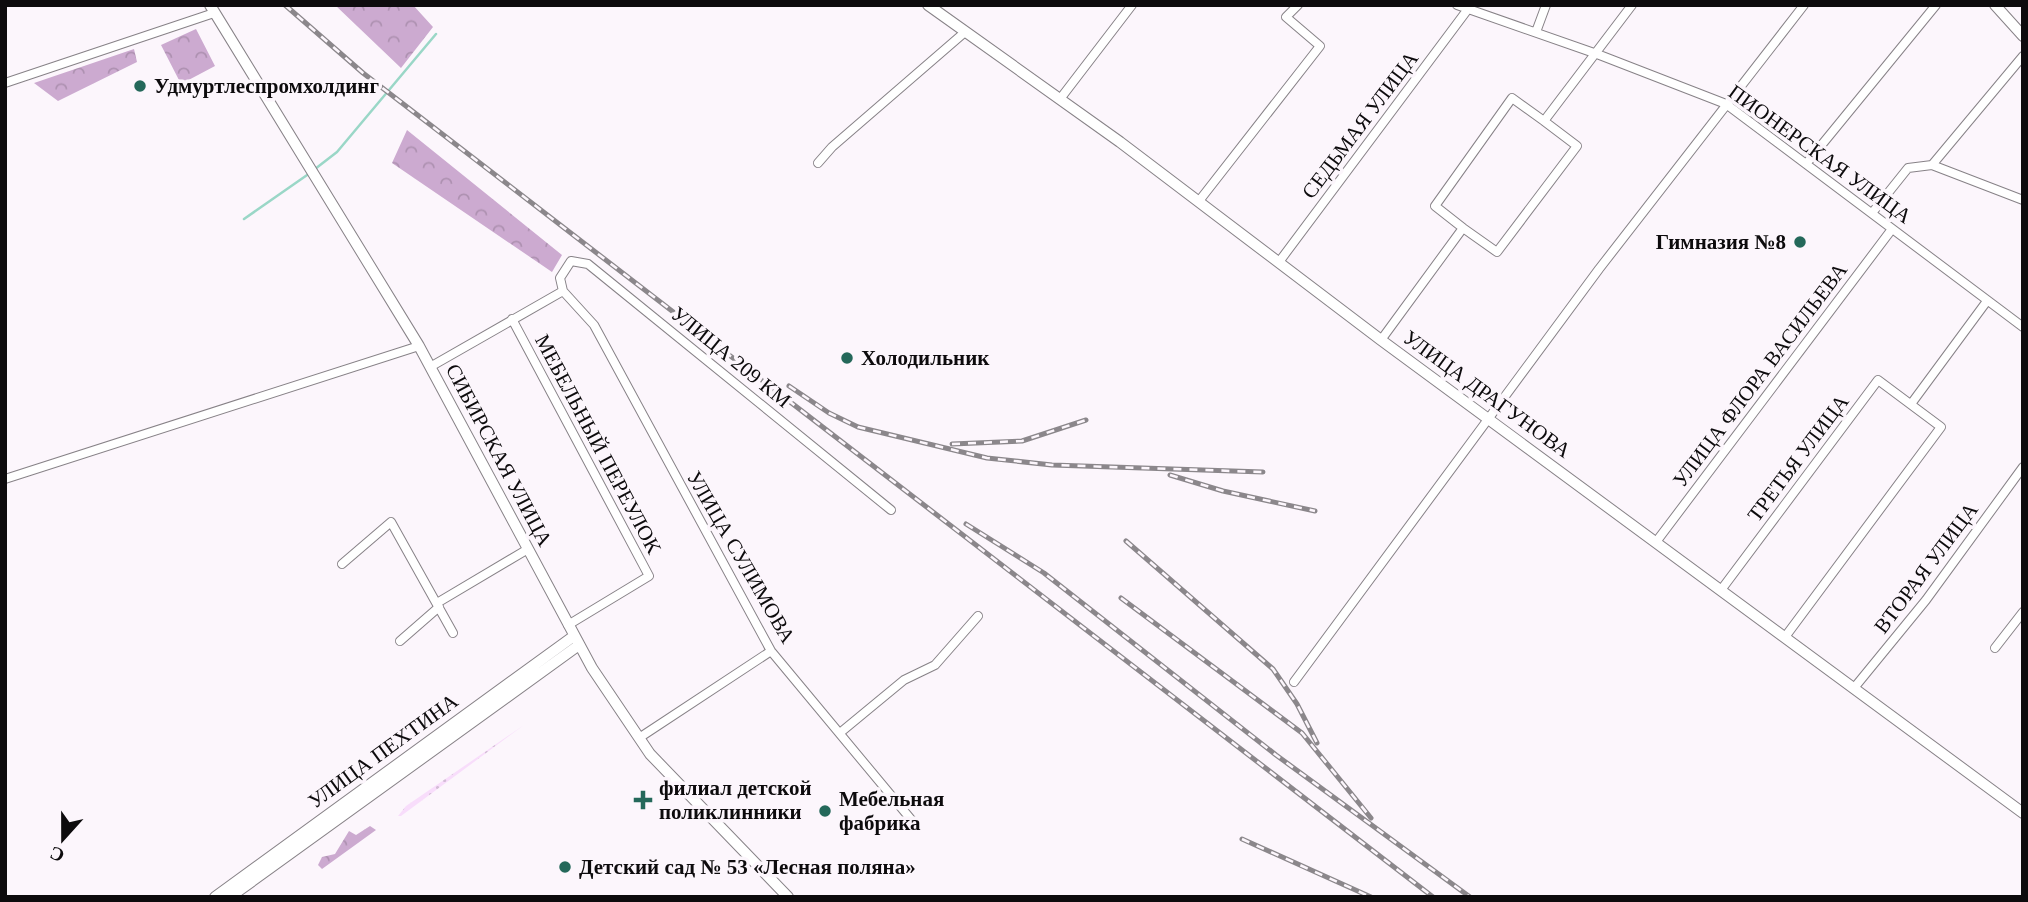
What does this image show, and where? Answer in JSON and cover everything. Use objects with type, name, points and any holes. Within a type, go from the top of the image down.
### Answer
[{"type":"main road","name":"УЛИЦА ДРАГУНОВА","points":[[928,5],[1199,201],[1381,340],[2023,813]]},
{"type":"main road","points":[[1994,5],[2023,36]]},
{"type":"main road","name":"СИБИРСКАЯ УЛИЦА","points":[[212,9],[419,346],[576,640],[639,738],[707,815],[788,897]]},
{"type":"main road","name":"УЛИЦА ПЕХТИНА","points":[[215,897],[576,640]]},
{"type":"main road","name":"УЛИЦА ПЕХТИНА","points":[[230,897],[576,640]]},
{"type":"street","points":[[1060,99],[1132,5]]},
{"type":"street","points":[[1199,201],[1320,46],[1286,18],[1298,5]]},
{"type":"street","name":"ПИОНЕРСКАЯ УЛИЦА","points":[[1457,5],[1597,54],[1726,104],[2023,327]]},
{"type":"street","points":[[1536,32],[1546,5]]},
{"type":"street","points":[[1544,121],[1632,5]]},
{"type":"street","points":[[1294,682],[1599,269],[1804,5]]},
{"type":"street","points":[[1806,164],[1936,5]]},
{"type":"street","points":[[5,83],[212,9]]},
{"type":"street","name":"СЕДЬМАЯ УЛИЦА","points":[[1279,262],[1468,9]]},
{"type":"street","points":[[818,163],[832,147],[965,32]]},
{"type":"street","points":[[1932,165],[2023,56]]},
{"type":"street","points":[[1512,98],[1577,146],[1497,252],[1464,229],[1435,206],[1512,98]]},
{"type":"street","points":[[1872,213],[1908,168],[1932,165],[2023,200]]},
{"type":"street","points":[[1381,340],[1464,229]]},
{"type":"street","name":"УЛИЦА ФЛОРА ВАСИЛЬЕВА","points":[[1656,542],[1892,229]]},
{"type":"street","name":"УЛИЦА 209 КМ","points":[[563,291],[560,278],[571,261],[588,264],[891,510]]},
{"type":"street","points":[[430,367],[563,291]]},
{"type":"street","name":"УЛИЦА СУЛИМОВА","points":[[563,291],[594,325],[771,650],[914,823]]},
{"type":"street","points":[[1911,404],[1987,301]]},
{"type":"street","name":"МЕБЕЛЬНЫЙ ПЕРЕУЛОК","points":[[512,319],[649,576],[568,625]]},
{"type":"street","points":[[5,479],[419,346]]},
{"type":"street","name":"ТРЕТЬЯ УЛИЦА","points":[[1721,590],[1878,380],[1911,404],[1941,427],[1785,637]]},
{"type":"street","name":"ВТОРАЯ УЛИЦА","points":[[1854,688],[1926,600],[2023,467]]},
{"type":"street","points":[[342,564],[391,522],[453,633]]},
{"type":"street","points":[[400,641],[438,605],[528,549]]},
{"type":"street","points":[[1995,648],[2023,612]]},
{"type":"street","points":[[841,732],[904,680],[935,664],[978,616]]},
{"type":"street","points":[[639,738],[771,650]]},
{"type":"shaded area","points":[[524,725],[401,816],[398,816],[406,806]]},
{"type":"green space","points":[[335,5],[413,5],[433,27],[401,68]]},
{"type":"green space","points":[[196,29],[215,66],[181,84],[161,45]]},
{"type":"green space","points":[[134,49],[137,62],[58,101],[34,83]]},
{"type":"green space","points":[[407,130],[562,255],[552,272],[392,163]]},
{"type":"green space","points":[[370,826],[376,830],[322,869],[318,865],[322,857],[335,854],[349,831],[356,835]]},
{"type":"waterway","points":[[315,169],[337,152],[436,34]]},
{"type":"waterway","points":[[244,219],[310,173]]},
{"type":"railway","points":[[285,5],[363,73],[1433,897]]},
{"type":"railway","points":[[789,386],[829,413],[858,427],[987,458],[1052,465],[1263,472]]},
{"type":"railway","points":[[952,444],[1022,441],[1086,420]]},
{"type":"railway","points":[[1170,475],[1223,491],[1315,511]]},
{"type":"railway","points":[[966,524],[1044,573],[1276,755],[1470,897]]},
{"type":"railway","points":[[1126,541],[1273,669],[1297,704],[1317,743]]},
{"type":"railway","points":[[1121,598],[1302,733],[1371,818]]},
{"type":"railway","points":[[1242,839],[1371,897]]},
{"type":"place","name":"Удмуртлеспромхолдинг","points":[[140,86]]},
{"type":"place","name":"Гимназия №8","points":[[1800,242]]},
{"type":"place","name":"Холодильник","points":[[847,358]]},
{"type":"place","name":"филиал детской поликлинники","points":[[643,800]]},
{"type":"place","name":"Мебельная фабрика","points":[[825,811]]},
{"type":"place","name":"Детский сад № 53 «Лесная поляна»","points":[[565,867]]}]
